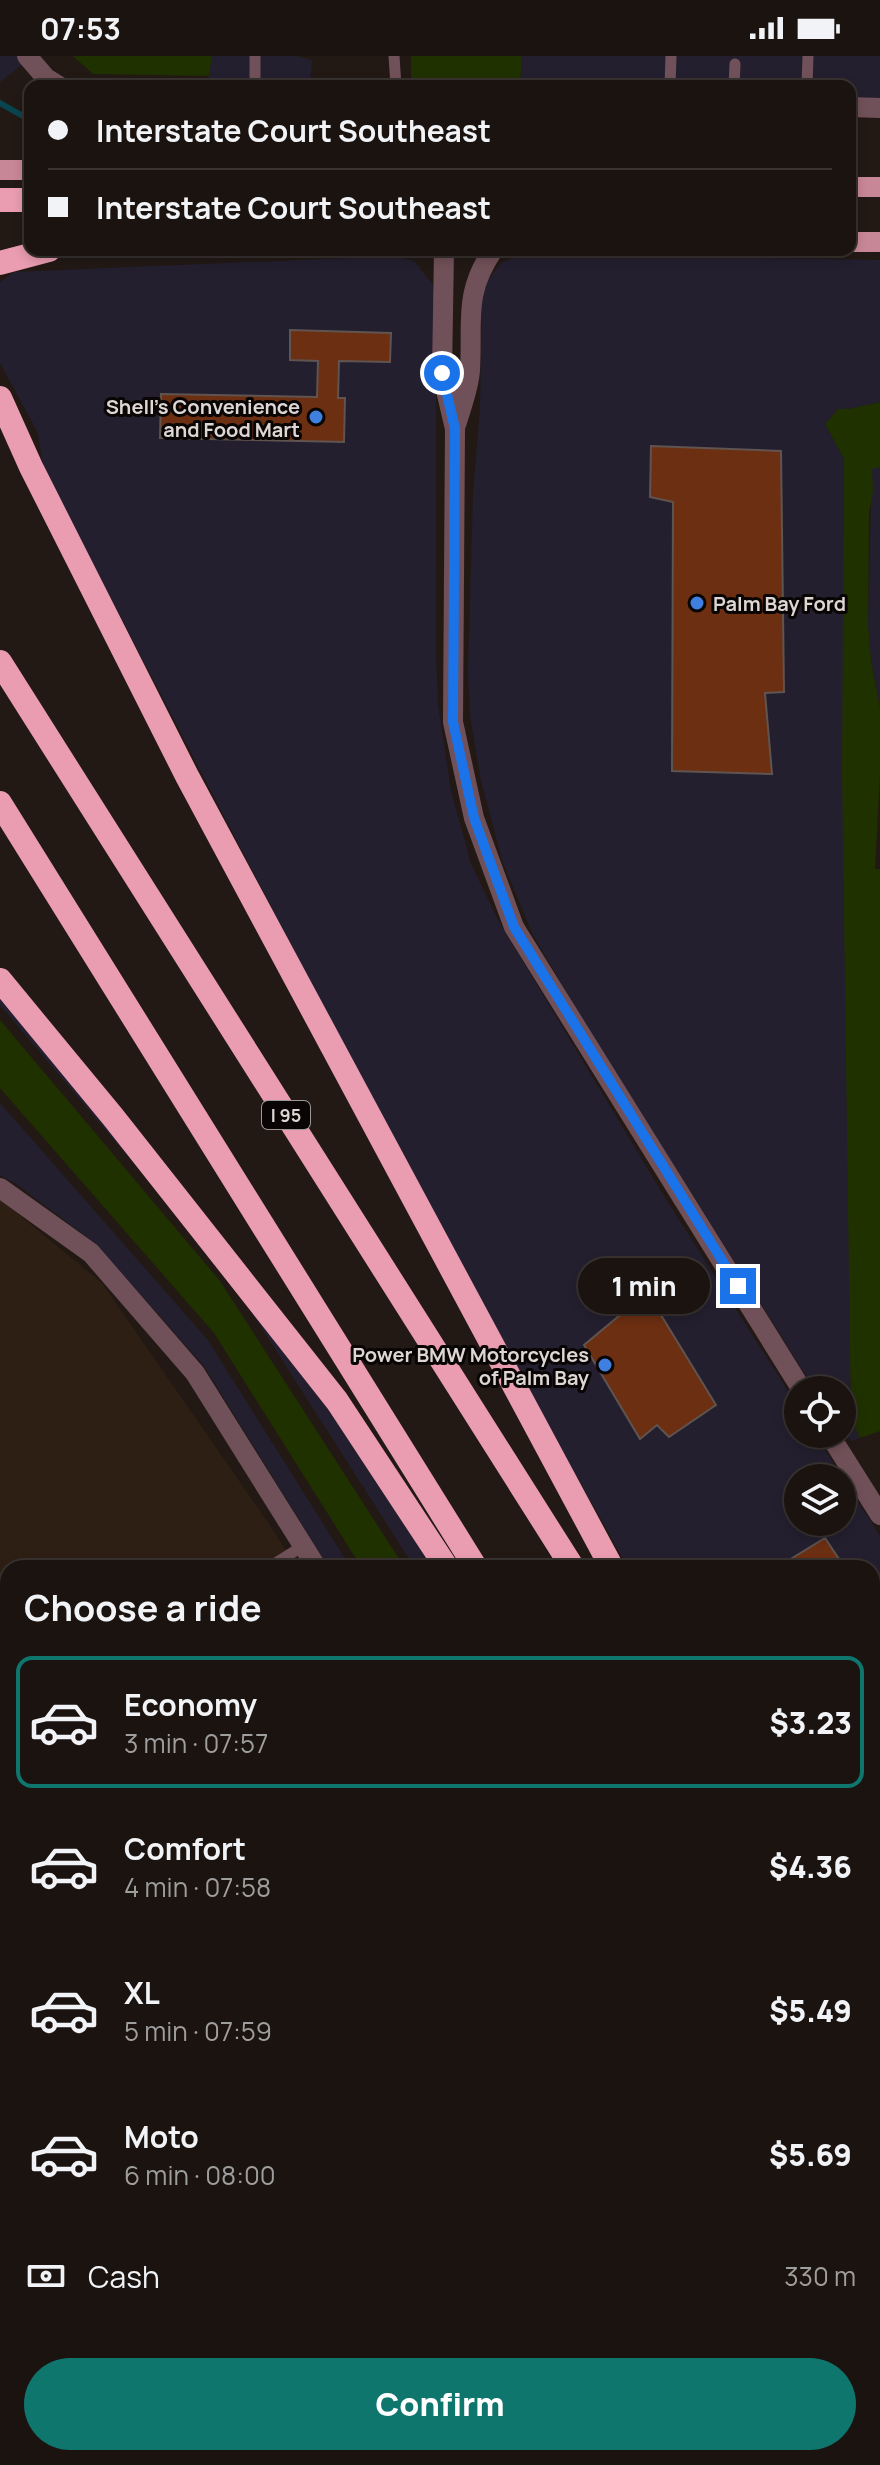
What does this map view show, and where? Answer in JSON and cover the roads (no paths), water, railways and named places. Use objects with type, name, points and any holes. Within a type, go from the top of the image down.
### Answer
[{"type":"highway","points":[[0,200],[24,200]]},
{"type":"highway","points":[[0,263],[26,256]]},
{"type":"highway","points":[[0,398],[31,467],[187,776],[608,1560]]},
{"type":"highway","name":"I 95","points":[[0,662],[568,1560]]},
{"type":"highway","points":[[0,803],[471,1560]]},
{"type":"highway","points":[[0,980],[113,1117],[337,1401],[442,1560]]},
{"type":"main road","points":[[0,170],[24,170]]},
{"type":"main road","points":[[856,187],[880,187]]},
{"type":"main road","points":[[856,242],[880,242]]},
{"type":"main road","points":[[0,249],[24,249]]},
{"type":"street","points":[[27,56],[49,80]]},
{"type":"street","points":[[856,107],[880,108]]},
{"type":"street","points":[[444,256],[442,373],[455,429],[453,722],[474,818],[514,927],[793,1376]]},
{"type":"street","points":[[455,429],[470,374],[471,302],[481,269],[489,256]]},
{"type":"street","points":[[0,1188],[91,1253],[195,1373],[312,1560]]},
{"type":"street","points":[[838,1448],[880,1515]]},
{"type":"lane","points":[[255,56],[255,80]]},
{"type":"lane","points":[[394,56],[396,80]]},
{"type":"lane","points":[[670,80],[671,56]]},
{"type":"lane","points":[[807,80],[808,56]]},
{"type":"lane","points":[[734,80],[735,64]]},
{"type":"lane","points":[[281,1560],[303,1546]]},
{"type":"waterway","points":[[0,103],[24,117]]},
{"type":"place","name":"Shell's Convenience and Food Mart","points":[[316,417]]},
{"type":"place","name":"Palm Bay Ford","points":[[697,603]]},
{"type":"place","name":"Power BMW Motorcycles of Palm Bay","points":[[605,1365]]}]
